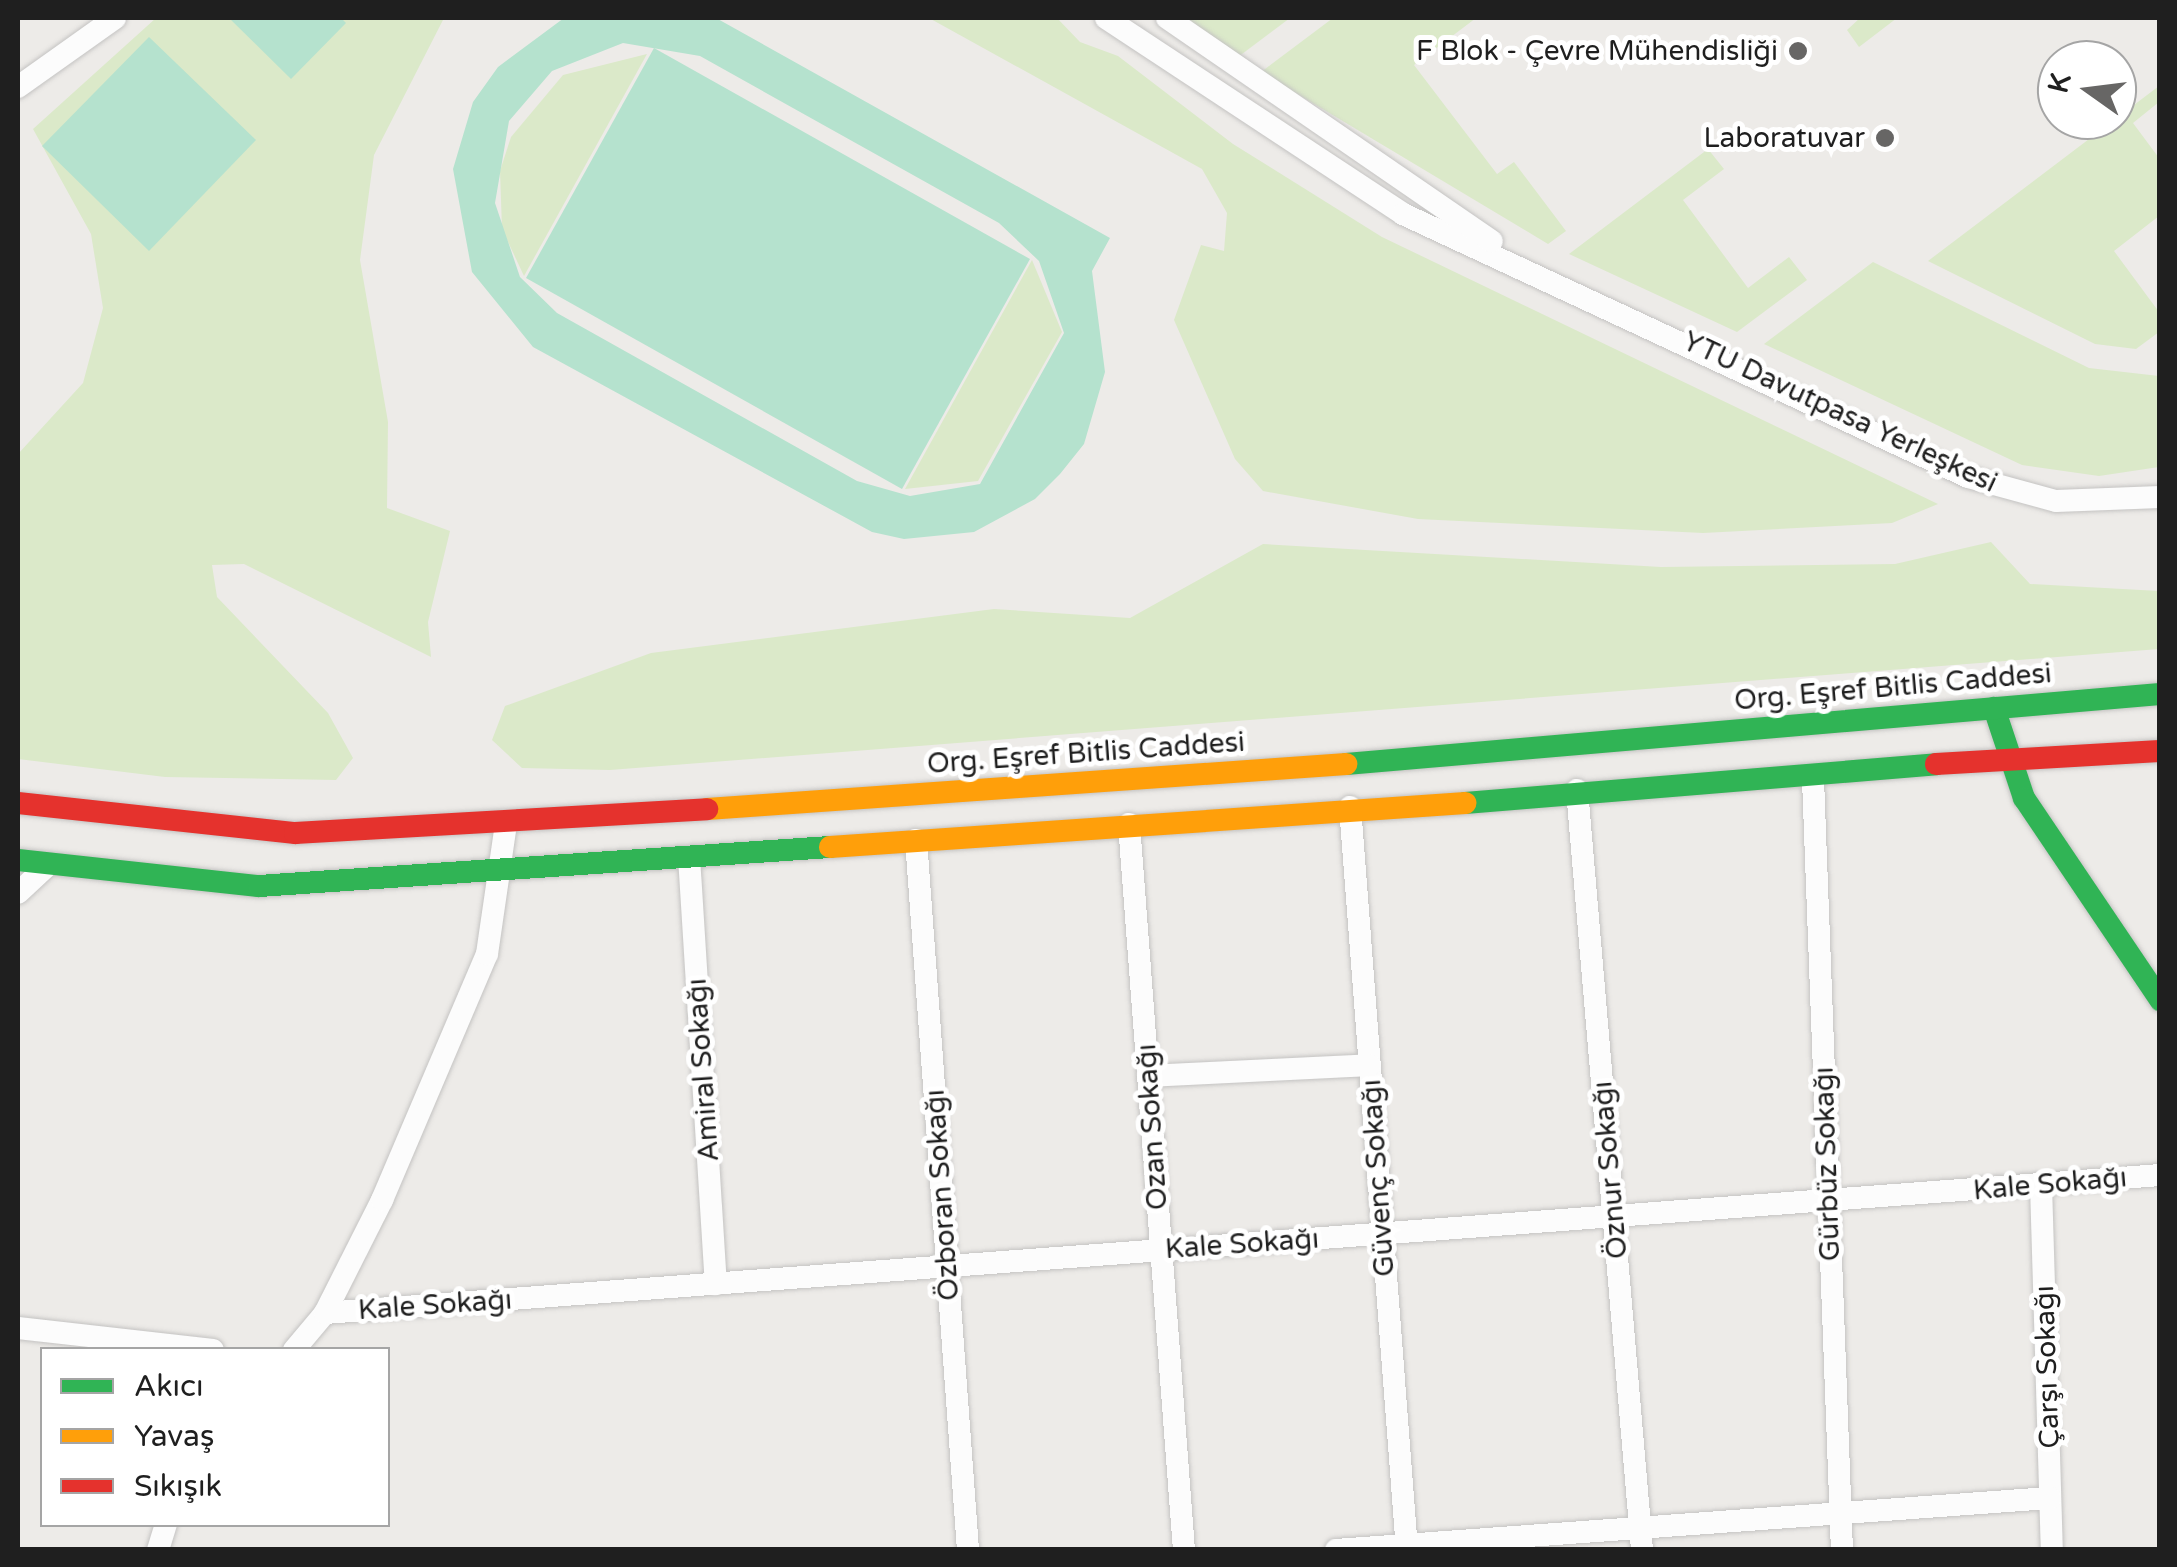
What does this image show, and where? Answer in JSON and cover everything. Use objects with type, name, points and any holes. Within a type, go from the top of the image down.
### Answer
[{"type":"street","points":[[18,87],[115,18]]},
{"type":"street","name":"YTU Davutpasa Yerleşkesi","points":[[1107,19],[1137,28],[1153,18]]},
{"type":"street","name":"YTU Davutpasa Yerleşkesi","points":[[1167,18],[1532,269]]},
{"type":"street","name":"YTU Davutpasa Yerleşkesi","points":[[1107,19],[1403,214],[1532,269],[1968,477],[2056,502],[2160,496]]},
{"type":"street","name":"Org. Eşref Bitlis Caddesi","points":[[18,803],[295,833],[506,824],[1579,748],[2160,694]]},
{"type":"street","points":[[1994,708],[2005,754],[2024,798],[2160,1000]]},
{"type":"street","points":[[18,860],[259,886],[1577,790],[1812,779],[2005,754],[2160,751]]},
{"type":"street","name":"Gürbüz Sokağı","points":[[1812,779],[1842,1550]]},
{"type":"street","name":"Öznur Sokağı","points":[[1577,790],[1641,1538]]},
{"type":"street","name":"Güvenç Sokağı","points":[[1350,807],[1407,1547]]},
{"type":"street","points":[[297,1347],[325,1313],[487,954],[506,871],[506,824]]},
{"type":"street","name":"Ozan Sokağı","points":[[1130,824],[1184,1550]]},
{"type":"street","name":"Özboran Sokağı","points":[[916,840],[968,1550]]},
{"type":"street","name":"Amiral Sokağı","points":[[689,857],[716,1284]]},
{"type":"street","points":[[18,893],[47,866]]},
{"type":"street","points":[[1148,1076],[1370,1065]]},
{"type":"street","name":"Kale Sokağı","points":[[325,1313],[2160,1175]]},
{"type":"street","name":"Çarşı Sokağı","points":[[2041,1185],[2052,1550]]},
{"type":"street","points":[[18,1328],[186,1347]]},
{"type":"street","points":[[1336,1550],[1641,1538],[1840,1513],[2050,1498]]},
{"type":"green space","points":[[156,18],[444,18],[374,155],[360,260],[388,422],[387,508],[450,531],[428,622],[431,657],[244,564],[212,565],[217,597],[328,713],[353,758],[336,780],[165,777],[18,759],[18,454],[83,383],[103,308],[91,234],[33,129]]},
{"type":"green space","points":[[229,18],[341,18],[346,23],[291,79]]},
{"type":"green space","points":[[564,18],[716,18],[1110,238],[1092,271],[1105,372],[1084,444],[1035,499],[974,532],[904,539],[872,532],[533,347],[472,272],[453,169],[473,102],[498,67]],"holes":[[[623,43],[700,56],[999,223],[1039,261],[1064,333],[980,484],[910,496],[857,481],[557,313],[520,277],[495,203],[509,121],[552,71]]]},
{"type":"green space","points":[[929,18],[1057,18],[1080,42],[1118,56],[1233,144],[1382,237],[1938,504],[1892,523],[1703,533],[1418,519],[1263,491],[1235,459],[1174,320],[1201,245],[1224,251],[1227,213],[1202,169]]},
{"type":"green space","points":[[1187,18],[1290,18],[1238,57]]},
{"type":"green space","points":[[1333,18],[1476,18],[1414,65],[1497,174],[1514,162],[1566,231],[1548,244],[1261,72]]},
{"type":"green space","points":[[1860,18],[1897,18],[1859,47],[1847,30]]},
{"type":"green space","points":[[149,37],[256,140],[149,251],[42,146]]},
{"type":"green space","points":[[654,48],[1030,259],[902,489],[526,278]]},
{"type":"green space","points":[[647,54],[524,276],[502,229],[500,171],[511,137],[563,75]]},
{"type":"green space","points":[[2159,86],[2159,102],[2137,120],[2137,103]]},
{"type":"green space","points":[[2137,128],[2159,158],[2159,216],[2114,251],[2159,312],[2159,332],[2136,349],[2095,344],[1928,261],[2088,140],[2137,140]]},
{"type":"green space","points":[[1708,149],[1724,169],[1683,200],[1748,288],[1789,257],[1807,280],[1737,332],[1569,254]]},
{"type":"green space","points":[[1032,260],[1062,332],[978,481],[905,489]]},
{"type":"green space","points":[[1873,262],[2089,368],[2159,376],[2159,467],[2099,476],[2022,465],[1764,344]]},
{"type":"green space","points":[[1991,542],[2030,584],[2159,591],[2159,649],[610,770],[522,768],[492,740],[505,706],[651,653],[994,609],[1130,618],[1263,544],[1661,567],[1895,564]]},
{"type":"traffic: fast","points":[[1346,764],[2160,694]]},
{"type":"traffic: fast","points":[[1994,708],[2024,798],[2160,1000]]},
{"type":"traffic: fast","points":[[1465,803],[1936,764]]},
{"type":"traffic: fast","points":[[18,860],[259,886],[830,847]]},
{"type":"traffic: slow","points":[[707,809],[1346,764]]},
{"type":"traffic: slow","points":[[830,847],[1465,803]]},
{"type":"traffic: jam","points":[[1936,764],[2160,751]]},
{"type":"traffic: jam","points":[[18,803],[295,833],[707,809]]},
{"type":"place","name":"F Blok - Çevre Mühendisliği","points":[[1798,51]]},
{"type":"place","name":"Laboratuvar","points":[[1885,138]]}]
